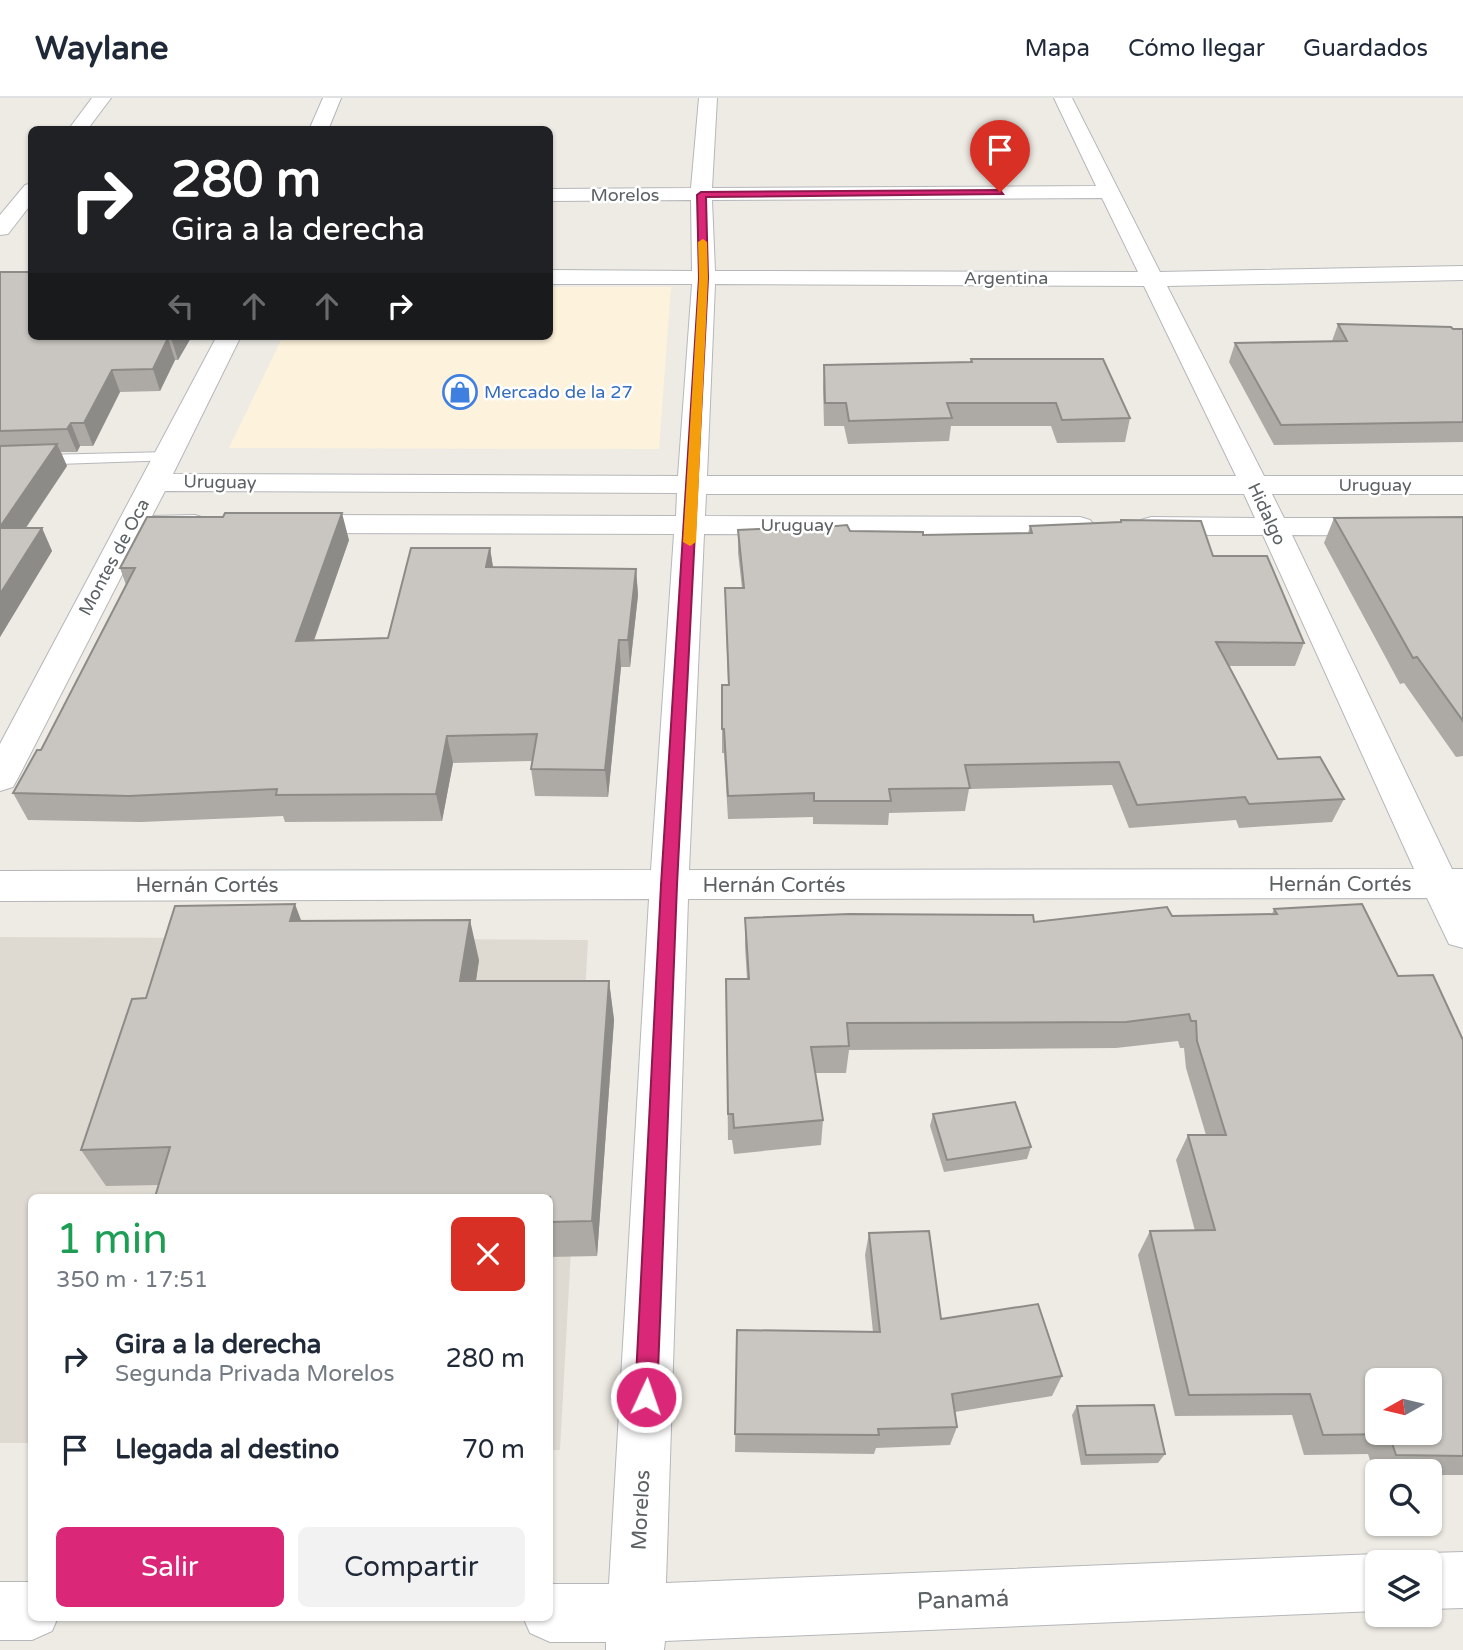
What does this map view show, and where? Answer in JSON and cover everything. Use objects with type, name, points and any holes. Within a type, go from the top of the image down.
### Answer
[{"type":"street","points":[[80,126],[102,98]]},
{"type":"street","points":[[320,126],[332,98]]},
{"type":"street","name":"Morelos","points":[[635,1631],[669,885],[704,278],[701,195],[708,98]]},
{"type":"street","name":"Hidalgo","points":[[1063,98],[1273,527],[1452,883],[1463,933]]},
{"type":"street","points":[[701,195],[1109,192]]},
{"type":"street","points":[[0,229],[28,194]]},
{"type":"street","name":"Morelos","points":[[553,195],[701,195]]},
{"type":"street","name":"Argentina","points":[[553,277],[1153,279],[1463,273]]},
{"type":"street","name":"Montes de Oca","points":[[0,778],[227,340]]},
{"type":"street","name":"Uruguay","points":[[161,469],[692,485],[1463,485]]},
{"type":"street","name":"Uruguay","points":[[130,524],[223,524]]},
{"type":"street","name":"Uruguay","points":[[263,524],[1463,527]]},
{"type":"street","name":"Hernán Cortés","points":[[0,886],[1452,883]]},
{"type":"street","points":[[1442,1581],[1463,1580]]},
{"type":"street","name":"Panamá","points":[[553,1613],[635,1631],[1365,1584]]},
{"type":"street","points":[[0,1611],[28,1611]]},
{"type":"lane","name":"Uruguay","points":[[0,461],[161,469]]},
{"type":"shaded area","name":"Mercado de la 27","points":[[553,287],[671,287],[659,449],[229,448],[281,340],[553,340]]},
{"type":"shaded area","points":[[0,937],[588,940],[560,1450],[553,1450],[553,1194],[28,1194],[28,1443],[0,1443]]},
{"type":"building","points":[[0,272],[28,272],[28,340],[167,340],[153,369],[112,370],[84,423],[71,423],[67,429],[0,431]]},
{"type":"building","points":[[1338,324],[1463,329],[1463,422],[1281,425],[1235,343],[1347,341]]},
{"type":"building","points":[[971,359],[1103,359],[1130,418],[1062,420],[1056,403],[947,403],[952,418],[849,421],[846,403],[825,403],[824,365],[972,362]]},
{"type":"building","points":[[57,444],[0,527],[0,446]]},
{"type":"building","points":[[225,513],[342,513],[296,641],[388,638],[411,548],[490,548],[486,567],[636,569],[628,640],[619,640],[605,770],[531,769],[537,734],[447,736],[436,794],[276,795],[277,789],[129,796],[13,793],[37,750],[41,750],[135,568],[120,568],[147,517],[223,517]]},
{"type":"building","points":[[1463,517],[1463,721],[1417,657],[1413,658],[1334,518]]},
{"type":"building","points":[[1121,520],[1201,521],[1213,556],[1267,556],[1304,643],[1216,642],[1278,759],[1320,757],[1344,799],[1249,804],[1245,797],[1137,805],[1119,762],[965,765],[970,788],[889,789],[891,801],[814,801],[814,793],[728,796],[722,729],[722,685],[729,685],[725,588],[744,588],[738,530],[777,528],[778,531],[847,525],[850,531],[923,532],[923,535],[1032,533],[1030,526]]},
{"type":"building","points":[[0,528],[42,528],[0,594]]},
{"type":"building","points":[[295,904],[290,921],[470,920],[460,981],[609,981],[592,1221],[553,1222],[553,1194],[156,1194],[170,1147],[81,1150],[132,999],[146,998],[175,906]]},
{"type":"building","points":[[1362,904],[1398,976],[1433,975],[1463,1040],[1463,1456],[1396,1455],[1393,1446],[1442,1446],[1442,1368],[1365,1368],[1365,1434],[1323,1435],[1310,1394],[1189,1395],[1150,1231],[1215,1230],[1188,1135],[1226,1135],[1197,1041],[1196,1021],[1191,1021],[1189,1014],[1126,1022],[847,1023],[849,1046],[811,1047],[823,1120],[734,1128],[733,1114],[728,1114],[726,979],[749,979],[745,918],[849,914],[1033,915],[1034,922],[1167,907],[1172,916],[1277,914],[1274,909]]},
{"type":"building","points":[[1015,1102],[1031,1147],[947,1160],[933,1114]]},
{"type":"building","points":[[929,1231],[941,1319],[1038,1304],[1062,1376],[952,1394],[957,1427],[878,1429],[879,1435],[735,1434],[737,1330],[880,1332],[869,1233]]},
{"type":"building","points":[[1154,1405],[1165,1454],[1086,1455],[1077,1406]]},
{"type":"slow traffic","points":[[690,542],[704,278],[703,242]]},
{"type":"place","name":"Mercado de la 27","points":[[460,392]]},
{"type":"route","points":[[646,1397],[669,885],[704,278],[701,195],[1000,192]]}]
